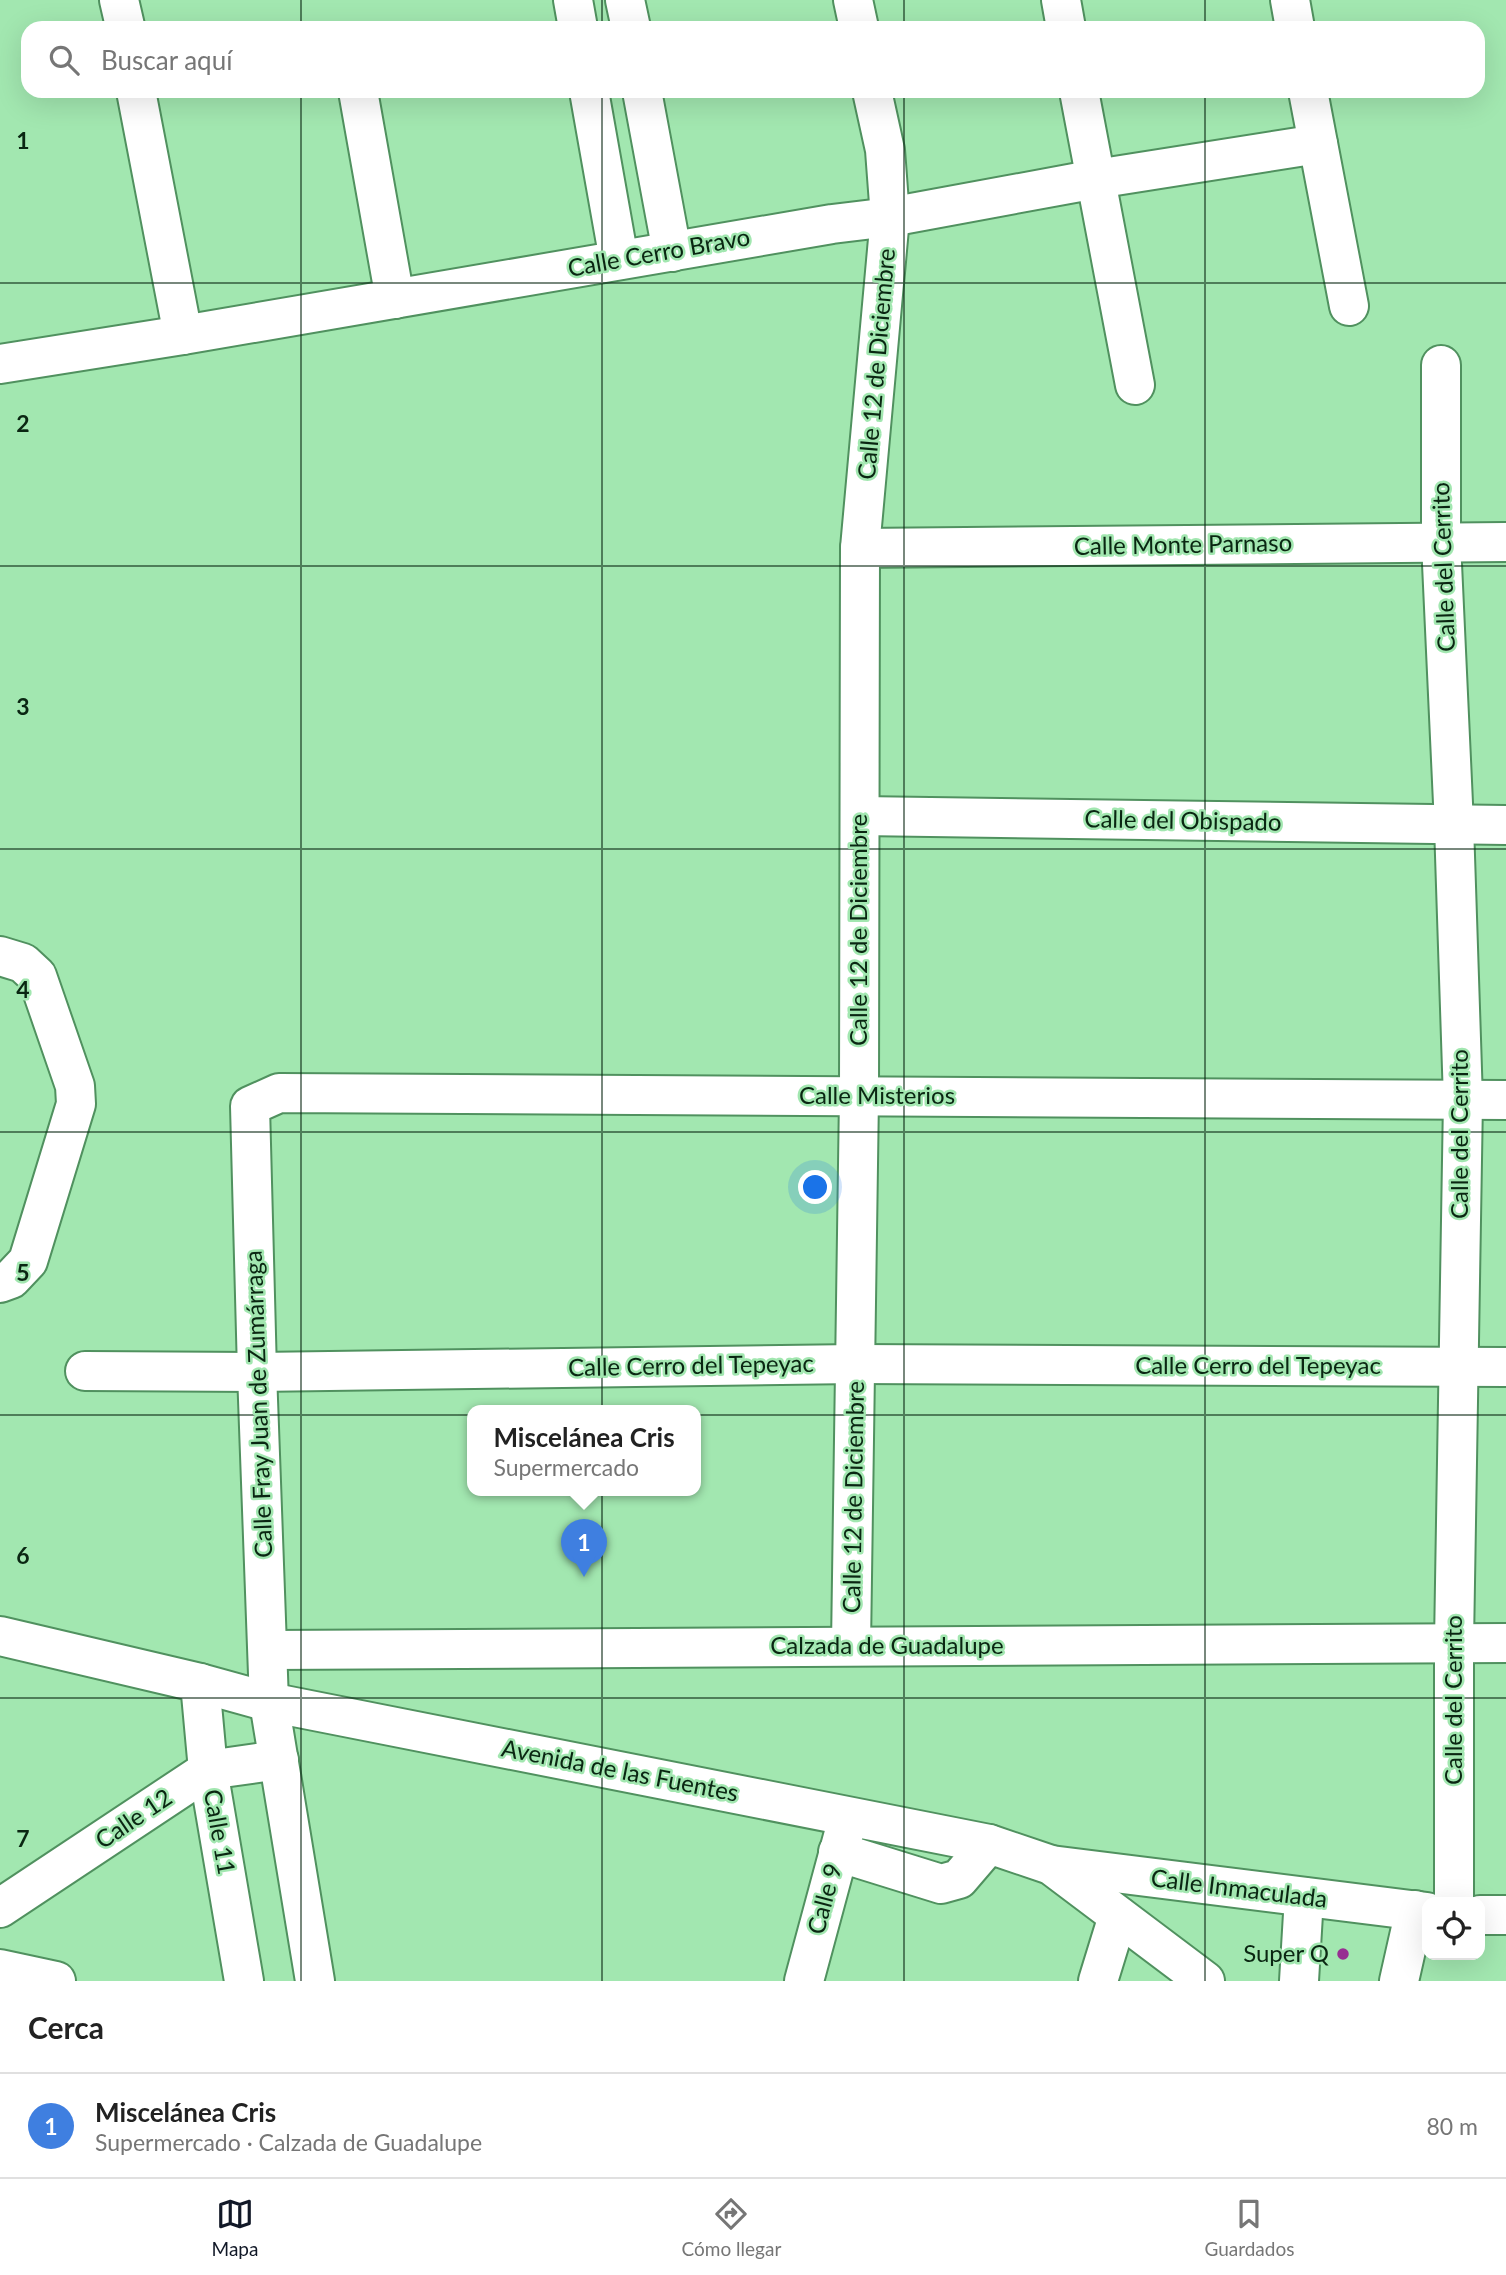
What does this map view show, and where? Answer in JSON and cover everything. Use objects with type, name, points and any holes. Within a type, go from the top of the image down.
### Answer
[{"type":"street","points":[[573,0],[577,21]]},
{"type":"street","points":[[625,0],[630,21]]},
{"type":"street","points":[[853,0],[858,21]]},
{"type":"street","points":[[1061,0],[1065,21]]},
{"type":"street","points":[[1290,0],[1294,21]]},
{"type":"street","points":[[137,98],[183,335]]},
{"type":"street","points":[[359,98],[396,299]]},
{"type":"street","points":[[590,98],[619,260]]},
{"type":"street","points":[[643,98],[672,252]]},
{"type":"street","name":"Calle 12 de Diciembre","points":[[851,1646],[859,1096],[860,548],[890,217],[885,150],[874,98]]},
{"type":"street","points":[[1080,98],[1135,385]]},
{"type":"street","points":[[1309,98],[1349,306]]},
{"type":"street","name":"Calle Cerro Bravo","points":[[0,364],[1318,144]]},
{"type":"street","name":"Calle del Cerrito","points":[[1441,365],[1441,542],[1463,1100],[1457,1366],[1454,1897]]},
{"type":"street","name":"Calle Monte Parnaso","points":[[860,548],[1506,542]]},
{"type":"street","name":"Calle del Obispado","points":[[860,816],[1506,825]]},
{"type":"street","points":[[0,956],[23,962],[37,976],[75,1086],[76,1104],[28,1261],[11,1279],[0,1283]]},
{"type":"street","name":"Calle Misterios","points":[[250,1106],[279,1093],[1506,1100]]},
{"type":"street","name":"Calle Fray Juan de Zumárraga","points":[[250,1106],[269,1702]]},
{"type":"street","name":"Calle Cerro del Tepeyac","points":[[85,1371],[257,1372],[856,1364],[1506,1367]]},
{"type":"street","name":"Avenida de las Fuentes","points":[[0,1636],[269,1702],[843,1834],[989,1844],[1051,1865],[1205,1981]]},
{"type":"street","name":"Calzada de Guadalupe","points":[[268,1650],[1506,1643]]},
{"type":"street","name":"Calle 11","points":[[200,1683],[208,1770],[244,1981]]},
{"type":"street","points":[[269,1702],[314,1981]]},
{"type":"street","name":"Calle 12","points":[[0,1908],[208,1770],[279,1760]]},
{"type":"street","name":"Calle 9","points":[[804,1981],[843,1834]]},
{"type":"street","name":"Calle Inmaculada","points":[[1051,1865],[1421,1911]]},
{"type":"street","points":[[1300,1981],[1304,1897]]},
{"type":"street","points":[[1399,1981],[1421,1911]]},
{"type":"street","points":[[1485,1915],[1506,1915]]},
{"type":"street","points":[[1098,1981],[1118,1916]]},
{"type":"street","points":[[0,1969],[56,1981]]},
{"type":"place","name":"Miscelánea Cris","points":[[584,1577]]},
{"type":"place","name":"Super Q","points":[[1343,1954]]}]
